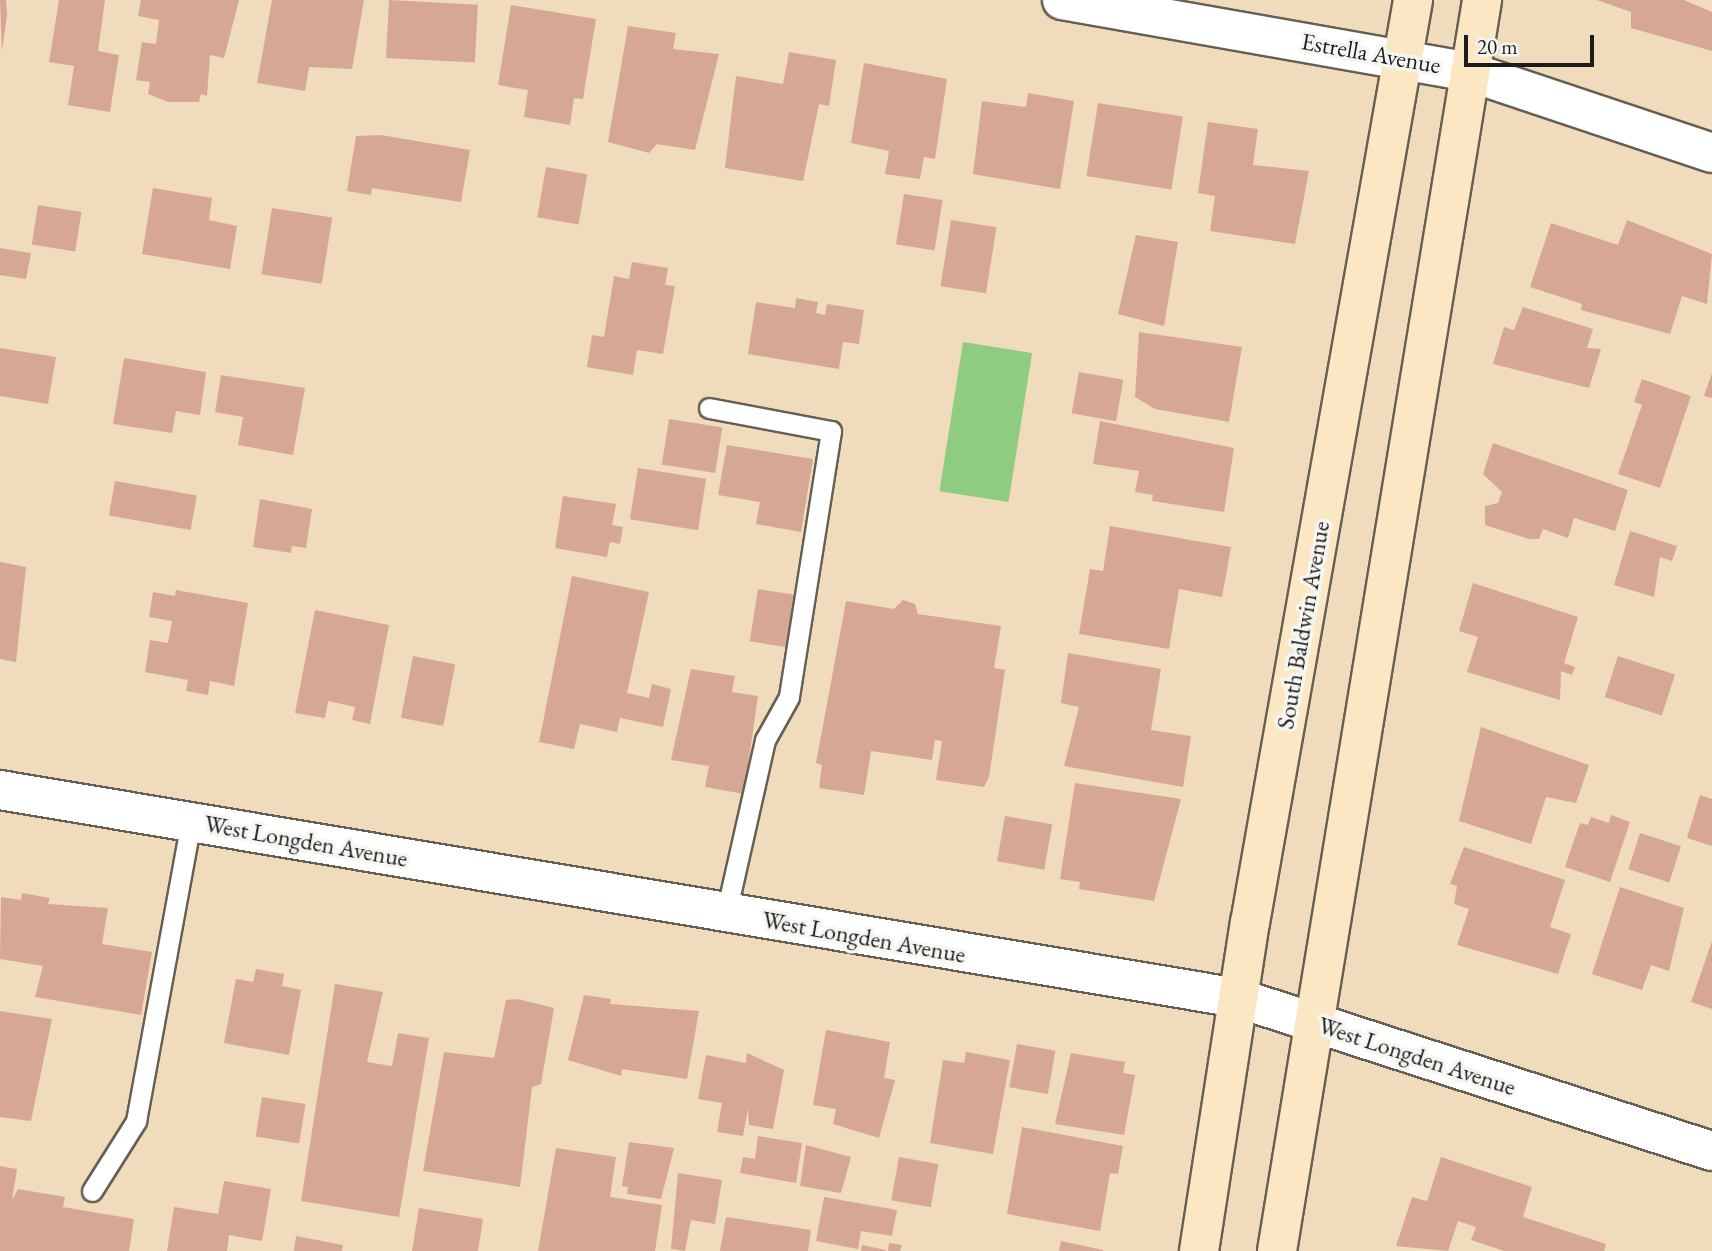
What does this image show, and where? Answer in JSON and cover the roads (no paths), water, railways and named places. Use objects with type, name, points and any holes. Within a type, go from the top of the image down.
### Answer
[{"type":"main road","name":"South Baldwin Avenue","points":[[1199,1251],[1238,998],[1413,0]]},
{"type":"main road","points":[[1276,1251],[1482,0]]},
{"type":"street","name":"Estrella Avenue","points":[[1062,0],[1402,57],[1470,72],[1712,153]]},
{"type":"street","name":"West Longden Avenue","points":[[0,790],[1238,998],[1712,1151]]},
{"type":"lane","points":[[709,408],[831,431],[789,697],[765,740],[726,913]]},
{"type":"lane","points":[[92,1191],[136,1121],[191,821]]}]
